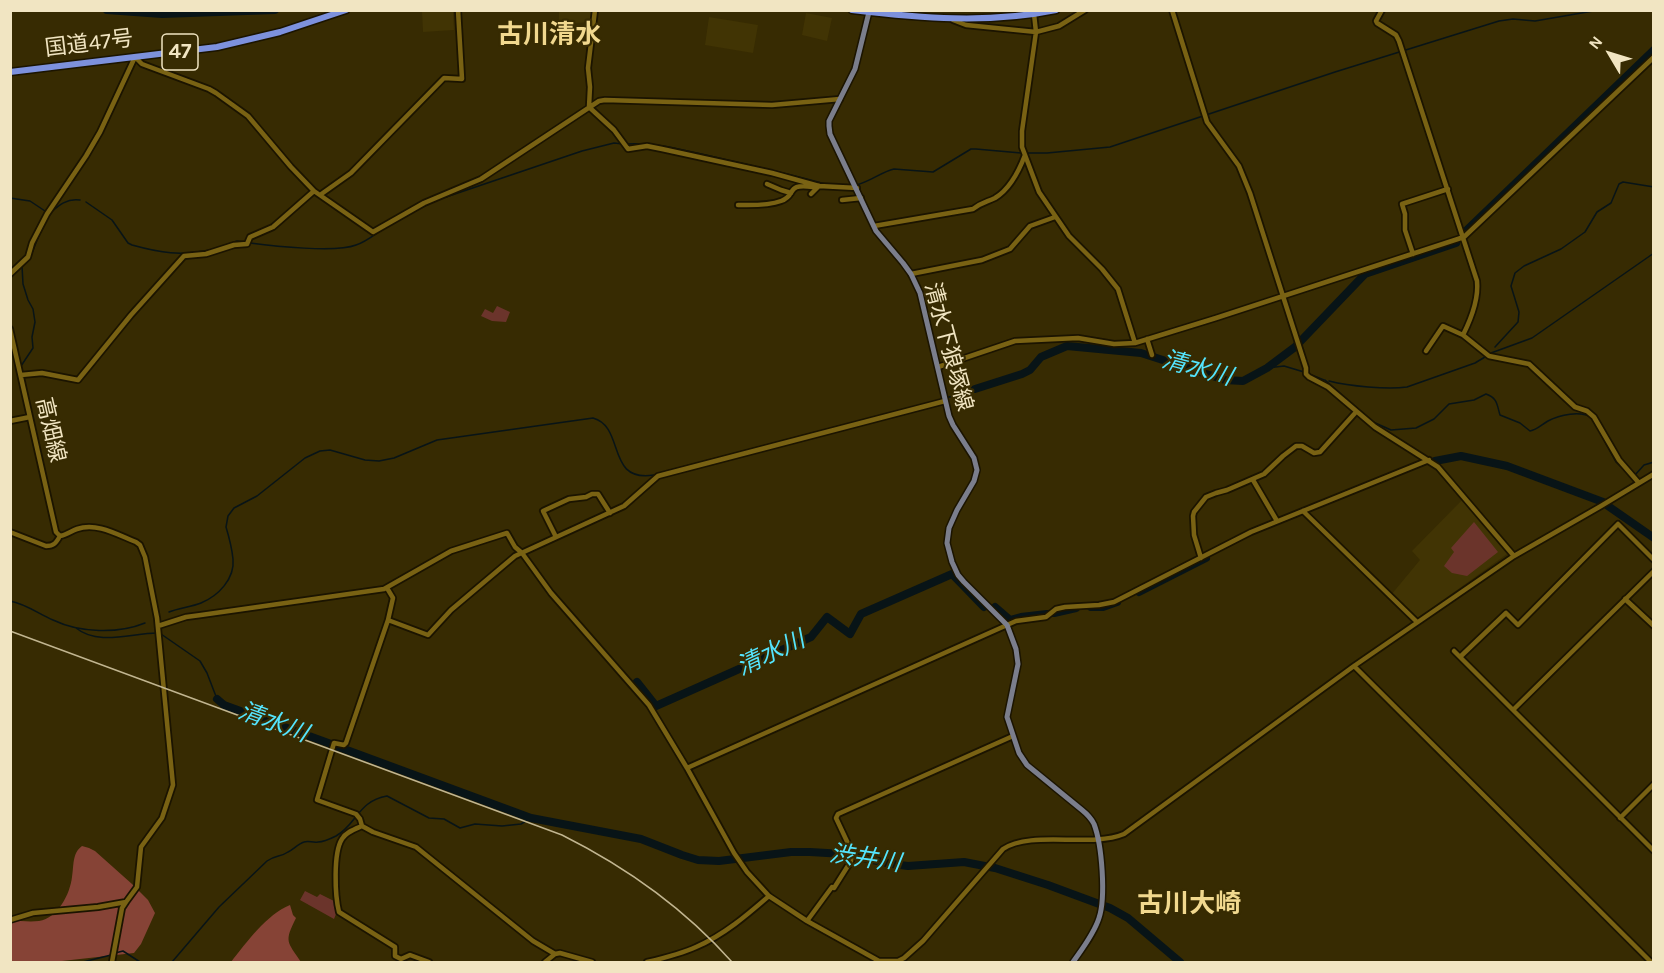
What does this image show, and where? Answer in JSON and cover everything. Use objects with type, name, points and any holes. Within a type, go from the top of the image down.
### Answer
[{"type":"highway","name":"国道47号","points":[[10,72],[236,43],[280,32],[346,10]]},
{"type":"highway","points":[[852,10],[923,18],[970,19],[1056,10]]},
{"type":"main road","name":"清水下狼塚線","points":[[869,12],[855,69],[828,126],[876,231],[910,274],[922,299],[953,425],[974,458],[977,470],[974,481],[951,520],[948,535],[949,552],[958,574],[1007,626],[1016,649],[1018,658],[1007,717],[1019,753],[1027,765],[1090,818],[1094,824],[1101,859],[1099,919],[1073,963]]},
{"type":"street","points":[[320,195],[351,173],[444,78],[462,78],[458,10]]},
{"type":"street","points":[[589,107],[588,68],[595,10]]},
{"type":"street","points":[[950,18],[966,24],[1036,32],[1059,26],[1085,10]]},
{"type":"street","points":[[1172,10],[1207,122],[1239,166],[1250,193],[1309,377],[1328,387],[1375,428],[1438,466],[1514,555]]},
{"type":"street","points":[[1382,10],[1376,21],[1396,35],[1478,281],[1477,298],[1463,335]]},
{"type":"street","points":[[1034,14],[1036,32],[1022,131],[1024,154],[1040,192],[1055,216],[1118,289],[1135,343]]},
{"type":"street","points":[[10,274],[28,256],[47,214],[100,132],[135,57],[142,64],[209,88],[248,116],[293,170],[314,191],[373,232],[424,203],[481,179],[595,103],[605,100],[772,105],[840,99]]},
{"type":"street","points":[[938,367],[1015,341],[1078,338],[1114,344],[1135,343],[1464,237],[1653,57]]},
{"type":"street","points":[[589,107],[614,130],[628,149],[647,146],[772,173],[819,186]]},
{"type":"street","points":[[874,226],[974,209],[994,198],[1009,184],[1016,176],[1024,154]]},
{"type":"street","points":[[767,184],[791,193]]},
{"type":"street","points":[[738,206],[781,201],[787,198],[796,186],[856,186]]},
{"type":"street","points":[[811,194],[819,186]]},
{"type":"street","points":[[1413,254],[1405,230],[1405,213],[1402,204],[1448,189]]},
{"type":"street","points":[[21,375],[42,373],[78,380],[131,315],[184,256],[206,254],[234,245],[247,244],[250,237],[273,227],[314,191]]},
{"type":"street","points":[[842,200],[861,198]]},
{"type":"street","points":[[910,274],[982,260],[1010,249],[1030,226],[1055,216]]},
{"type":"street","points":[[1426,351],[1443,326],[1463,335],[1487,356],[1529,364],[1575,407],[1591,413],[1619,460],[1636,478]]},
{"type":"street","name":"高畑線","points":[[10,329],[56,532],[60,536]]},
{"type":"street","points":[[1147,339],[1152,355]]},
{"type":"street","points":[[388,620],[428,635],[451,610],[515,556],[624,506],[658,476],[945,400]]},
{"type":"street","points":[[1202,558],[1194,535],[1194,512],[1208,495],[1227,490],[1268,472],[1296,446],[1302,446],[1314,453],[1320,452],[1356,412]]},
{"type":"street","points":[[10,421],[30,417]]},
{"type":"street","points":[[687,768],[1020,619],[1046,618],[1056,609],[1114,602],[1251,532],[1429,460]]},
{"type":"street","points":[[158,631],[186,617],[387,588],[451,551],[505,533],[508,534],[515,547],[572,617],[649,705],[735,855],[769,896],[878,962],[898,961],[905,960],[923,941],[1003,849],[1022,842],[1117,837],[1131,830],[1166,802],[1354,666],[1514,555],[1636,478],[1653,474]]},
{"type":"street","points":[[1253,480],[1277,521]]},
{"type":"street","points":[[556,537],[543,511],[569,499],[598,494],[610,513]]},
{"type":"street","points":[[1303,511],[1417,622]]},
{"type":"street","points":[[1460,657],[1506,613],[1518,625],[1618,524],[1653,560]]},
{"type":"street","points":[[10,532],[51,546],[60,536],[78,529],[95,527],[136,542],[145,556],[158,631],[173,785],[165,813],[141,847],[137,887],[122,908],[113,957]]},
{"type":"street","points":[[1513,711],[1653,571]]},
{"type":"street","points":[[387,588],[393,598],[388,620],[346,743],[344,746],[334,743],[317,797],[319,801],[357,815],[362,826],[373,832],[416,848],[533,941],[555,954]]},
{"type":"street","points":[[1625,599],[1653,626]]},
{"type":"street","points":[[1454,651],[1653,851]]},
{"type":"street","points":[[1354,666],[1651,963]]},
{"type":"street","points":[[807,921],[832,887],[834,888],[852,859],[852,852],[836,818],[838,814],[1013,736]]},
{"type":"street","points":[[1620,818],[1653,784]]},
{"type":"street","points":[[362,826],[349,832],[341,841],[338,850],[336,885],[339,912],[395,947],[395,956],[401,959],[410,955],[429,963]]},
{"type":"street","points":[[647,963],[699,946],[734,926],[769,896]]},
{"type":"street","points":[[10,921],[33,914],[126,902]]},
{"type":"street","points":[[545,963],[555,954],[560,953],[592,963]]},
{"type":"shaded area","points":[[422,11],[453,11],[454,30],[423,32]]},
{"type":"shaded area","points":[[559,11],[592,11],[592,22],[559,24]]},
{"type":"shaded area","points":[[806,13],[832,18],[827,41],[802,35]]},
{"type":"shaded area","points":[[709,17],[758,25],[753,53],[705,45]]},
{"type":"shaded area","points":[[497,306],[510,312],[506,322],[492,321],[481,316],[485,309],[493,313]]},
{"type":"shaded area","points":[[1463,499],[1507,554],[1418,618],[1391,595],[1420,560],[1412,551]]},
{"type":"shaded area","points":[[1474,522],[1498,552],[1467,576],[1452,573],[1444,566],[1454,552],[1451,548]]},
{"type":"shaded area","points":[[82,846],[95,851],[148,900],[155,913],[141,944],[134,953],[53,962],[11,962],[10,920],[39,921],[46,919],[57,910],[69,891],[75,856]]},
{"type":"shaded area","points":[[305,891],[317,897],[320,894],[334,901],[336,914],[334,919],[300,900]]},
{"type":"shaded area","points":[[290,905],[296,918],[289,941],[301,962],[231,962],[265,922]]},
{"type":"waterway","points":[[107,10],[162,14],[275,10]]},
{"type":"waterway","points":[[1026,153],[1110,147],[1335,72],[1499,21],[1513,19],[1535,21],[1599,10]]},
{"type":"waterway","name":"清水川","points":[[1466,231],[1654,50]]},
{"type":"waterway","points":[[446,197],[582,151],[614,143],[623,144]]},
{"type":"waterway","points":[[627,144],[659,145],[679,149],[825,184]]},
{"type":"waterway","points":[[856,185],[894,169],[933,172],[971,149],[1021,153]]},
{"type":"waterway","points":[[1495,347],[1518,322],[1519,312],[1511,286],[1515,273],[1524,266],[1561,249],[1585,232],[1597,212],[1611,203],[1619,184],[1623,182],[1654,187]]},
{"type":"waterway","points":[[10,198],[30,201],[45,211]]},
{"type":"waterway","points":[[250,243],[304,248],[356,245],[440,199]]},
{"type":"waterway","points":[[49,214],[66,201],[80,200]]},
{"type":"waterway","points":[[86,202],[112,220],[128,243],[132,245],[171,253],[210,250]]},
{"type":"waterway","points":[[30,258],[39,235]]},
{"type":"waterway","points":[[215,249],[237,241],[244,242]]},
{"type":"waterway","name":"清水川","points":[[975,389],[1022,374],[1030,370],[1041,357],[1067,346],[1141,353],[1225,380],[1243,381],[1267,368],[1295,347],[1365,274],[1456,243]]},
{"type":"waterway","points":[[1491,353],[1532,338],[1654,253]]},
{"type":"waterway","points":[[22,371],[21,366],[33,348],[32,337],[35,322],[33,309],[23,284],[22,266],[24,264]]},
{"type":"waterway","points":[[1329,381],[1368,387],[1407,387],[1475,363],[1485,357]]},
{"type":"waterway","points":[[1267,368],[1284,366],[1304,372]]},
{"type":"waterway","points":[[1309,374],[1324,380]]},
{"type":"waterway","points":[[1325,380],[1373,422],[1391,430],[1416,428],[1434,419],[1449,404],[1474,400],[1486,394],[1495,400],[1500,415],[1520,423],[1530,431],[1558,417],[1582,414],[1592,418],[1616,462],[1631,476]]},
{"type":"waterway","points":[[946,398],[975,389]]},
{"type":"waterway","points":[[169,612],[207,600],[228,580],[233,559],[226,527],[228,516],[234,508],[257,496],[305,458],[320,451],[330,450],[365,460],[379,461],[394,458],[437,440],[593,418],[603,423],[610,432],[622,463],[628,471],[639,475],[654,475]]},
{"type":"waterway","points":[[667,471],[843,425]]},
{"type":"waterway","name":"清水川","points":[[1435,461],[1461,456],[1507,466],[1603,502]]},
{"type":"waterway","points":[[1635,475],[1644,465],[1654,462]]},
{"type":"waterway","name":"清水川","points":[[1608,506],[1654,538]]},
{"type":"waterway","name":"清水川","points":[[1139,592],[1206,558]]},
{"type":"waterway","name":"清水川","points":[[637,682],[656,706],[811,637],[827,617],[850,634],[861,614],[952,574],[984,607]]},
{"type":"waterway","points":[[10,601],[48,618],[87,630],[123,629],[145,623]]},
{"type":"waterway","name":"清水川","points":[[1091,607],[1103,607],[1117,602]]},
{"type":"waterway","name":"清水川","points":[[995,607],[1010,620],[1047,614]]},
{"type":"waterway","name":"清水川","points":[[1054,613],[1076,608]]},
{"type":"waterway","points":[[76,628],[94,636],[105,637],[157,633]]},
{"type":"waterway","points":[[161,634],[200,661],[217,699]]},
{"type":"waterway","name":"清水川","points":[[217,699],[224,705],[331,744]]},
{"type":"waterway","name":"渋井川","points":[[336,746],[531,818],[641,839],[698,860],[719,861],[791,852],[810,852],[844,854],[908,866],[964,862],[995,868],[1110,908],[1128,918],[1180,962]]},
{"type":"waterway","points":[[172,962],[219,907],[267,861],[285,854],[304,842],[322,841],[336,836],[364,808],[377,799],[387,796],[429,818],[444,819],[460,828],[475,824],[502,826],[521,824],[531,818]]},
{"type":"waterway","points":[[115,953],[123,951],[140,962]]},
{"type":"waterway","points":[[83,962],[111,955]]},
{"type":"railway","points":[[10,631],[562,835],[586,847],[653,890],[714,942],[732,962]]},
{"type":"district","name":"古川清水","points":[[549,36]]},
{"type":"district","name":"古川大崎","points":[[1189,905]]}]
